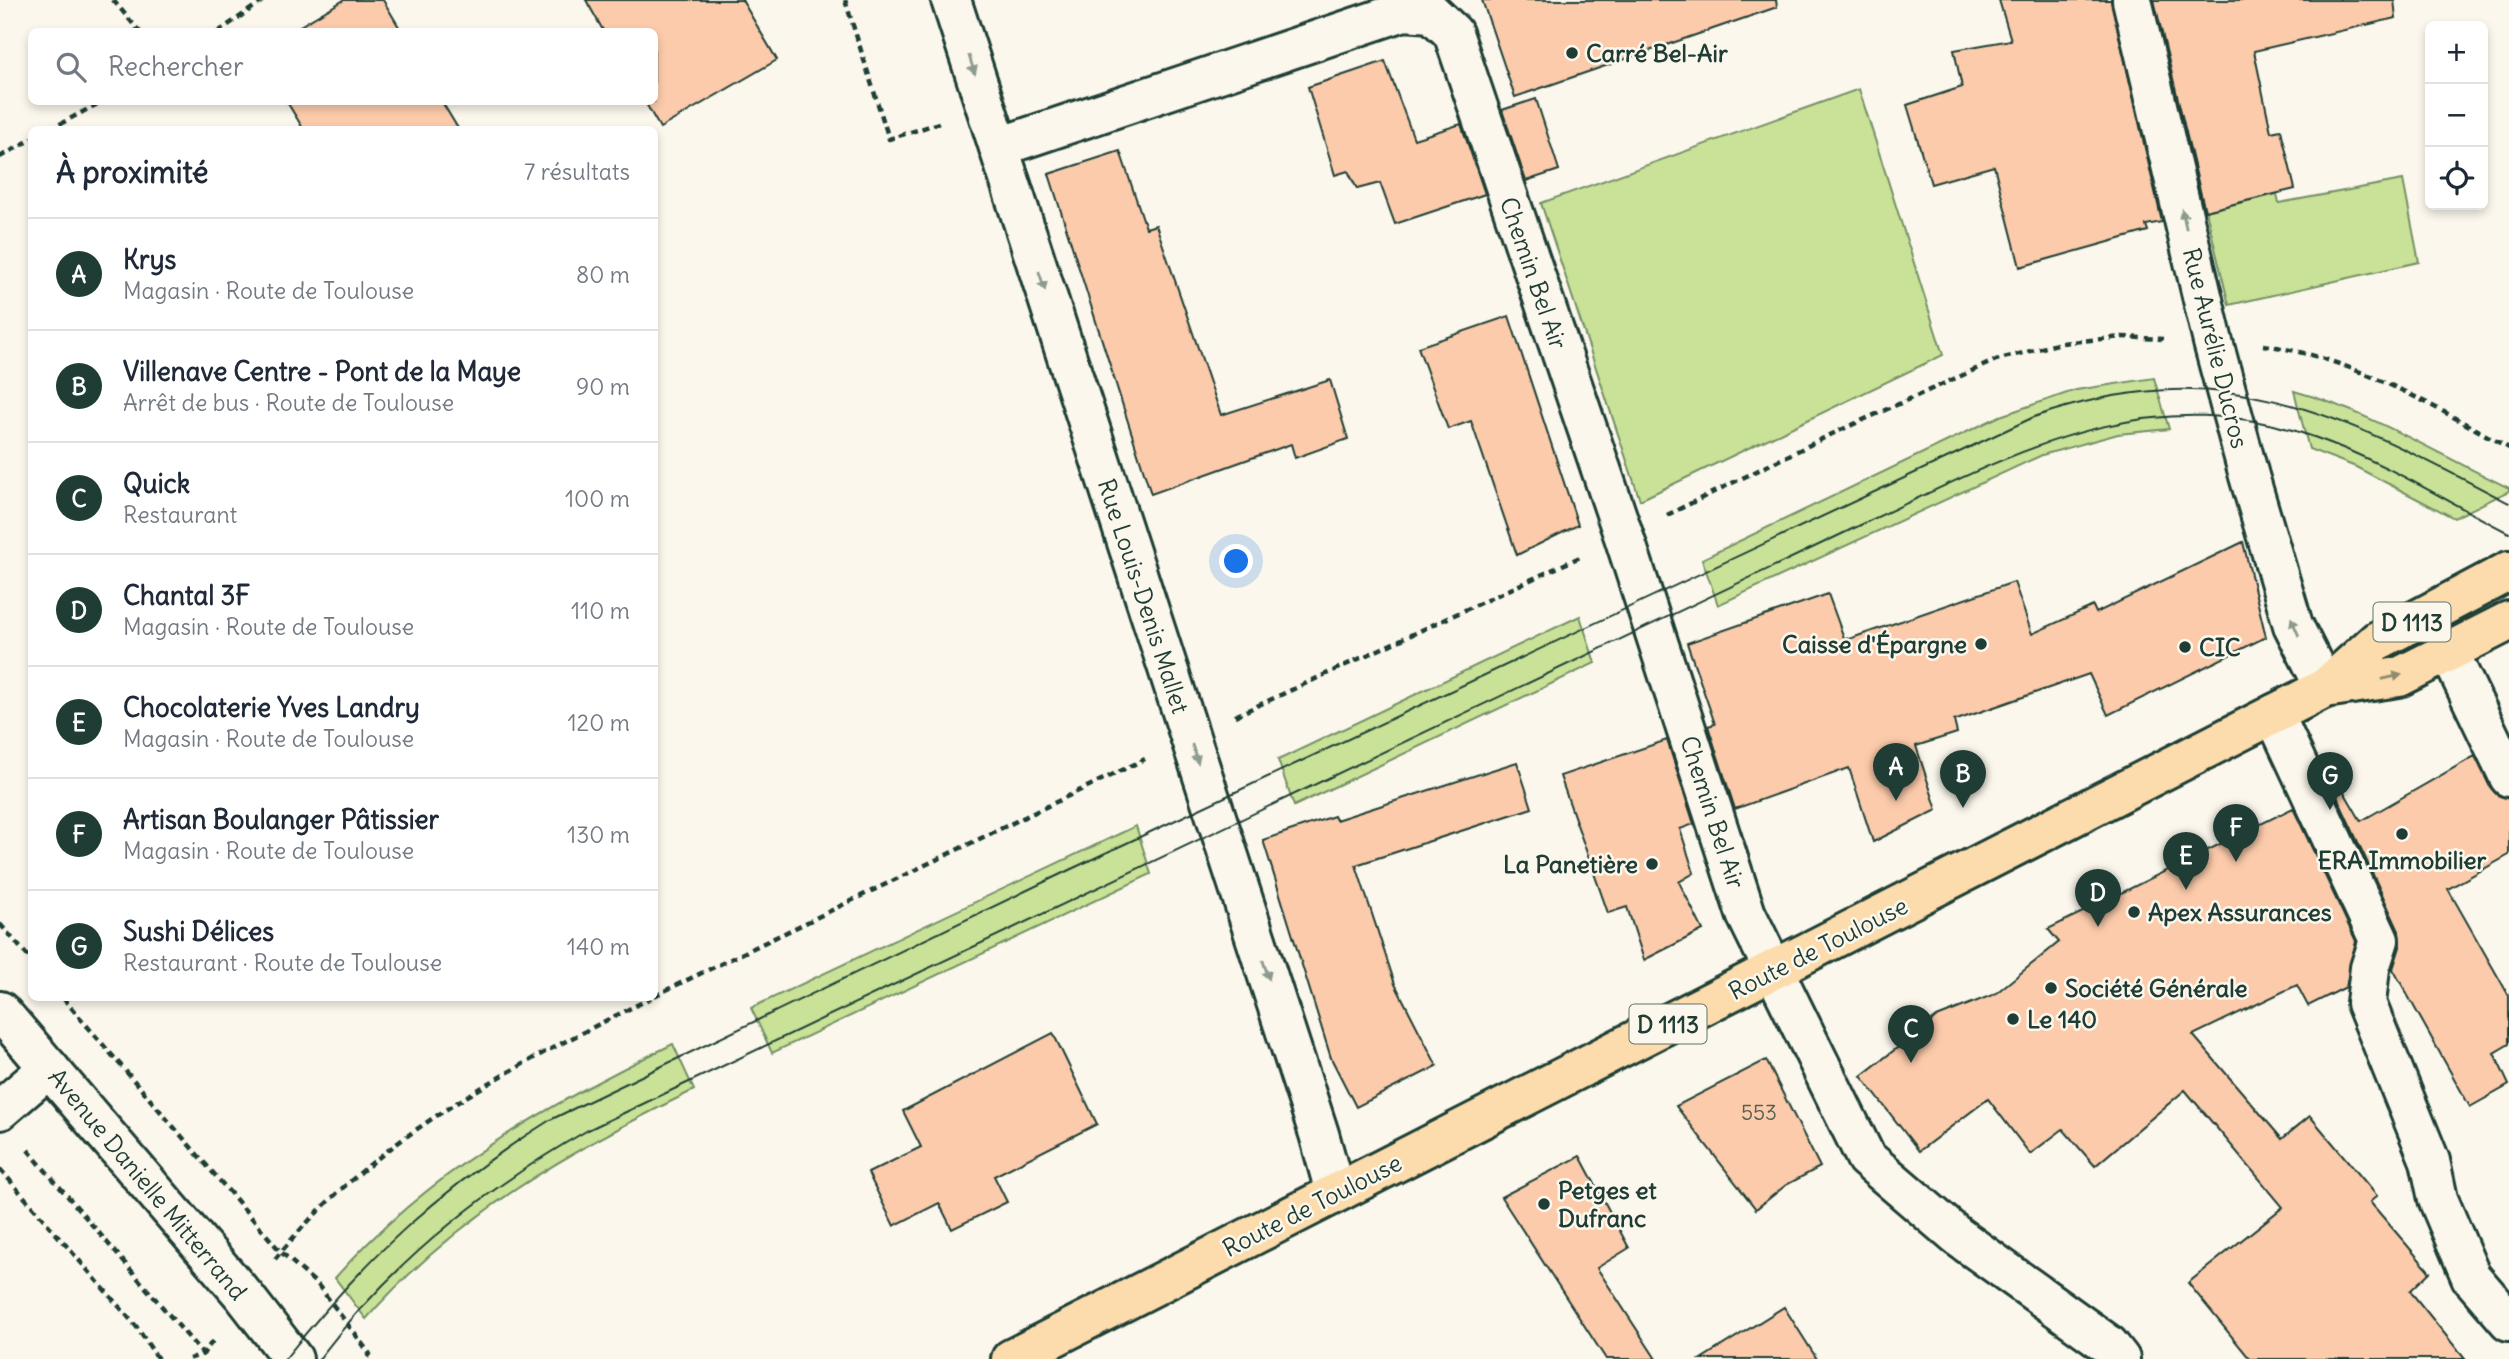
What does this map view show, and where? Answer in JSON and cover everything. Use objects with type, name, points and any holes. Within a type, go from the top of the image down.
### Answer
[{"type":"main road","name":"Route de Toulouse","points":[[1011,1359],[2325,688],[2377,641],[2509,571]]},
{"type":"main road","name":"Route de Toulouse","points":[[2325,688],[2399,677],[2509,621]]},
{"type":"street","name":"Rue Louis-Denis Mallet","points":[[951,0],[1319,1134],[1335,1192]]},
{"type":"street","name":"Rue Aurélie Ducros","points":[[2132,0],[2213,342],[2293,625],[2325,688]]},
{"type":"street","name":"Chemin Bel Air","points":[[999,147],[1404,11],[1432,12],[1452,33],[1624,537],[1746,914],[1866,1158],[1957,1236],[2109,1345],[2120,1359]]},
{"type":"street","points":[[2449,652],[2509,777]]},
{"type":"street","points":[[2274,714],[2379,940],[2370,968],[2366,1003],[2430,1161],[2438,1199],[2470,1277],[2509,1321]]},
{"type":"street","name":"Avenue Danielle Mitterrand","points":[[0,1011],[245,1297],[293,1359]]},
{"type":"street","points":[[0,1110],[49,1068]]},
{"type":"path","points":[[113,0],[137,28]]},
{"type":"path","points":[[224,28],[264,0]]},
{"type":"path","points":[[845,0],[889,139],[986,109]]},
{"type":"path","points":[[56,126],[95,105]]},
{"type":"path","points":[[0,157],[28,141]]},
{"type":"path","points":[[658,995],[1190,737],[1624,537],[1832,434],[1996,360],[2061,343],[2122,337],[2302,351],[2369,376],[2509,448]]},
{"type":"path","points":[[0,924],[28,956]]},
{"type":"path","points":[[66,1001],[281,1252],[318,1285],[370,1354],[366,1359]]},
{"type":"path","points":[[189,1359],[205,1357],[245,1297],[298,1231],[382,1152],[439,1112],[520,1063],[645,1001]]},
{"type":"path","points":[[26,1149],[205,1357]]},
{"type":"path","points":[[0,1169],[136,1326],[158,1359]]},
{"type":"green space","points":[[1859,89],[1943,355],[1640,500],[1541,203]]},
{"type":"green space","points":[[2403,180],[2419,262],[2229,305],[2206,211],[2277,194],[2279,203]]},
{"type":"green space","points":[[2154,378],[2169,429],[2118,434],[2042,455],[1718,605],[1702,559],[2000,416],[2076,390]]},
{"type":"green space","points":[[2294,391],[2377,422],[2509,488],[2509,491],[2454,518],[2356,467],[2309,449]]},
{"type":"green space","points":[[1580,616],[1595,663],[1294,806],[1278,760]]},
{"type":"green space","points":[[1136,826],[1151,874],[772,1053],[751,1008]]},
{"type":"green space","points":[[673,1044],[694,1090],[603,1137],[518,1188],[439,1247],[366,1319],[335,1278],[409,1205],[450,1173],[535,1117]]},
{"type":"building","points":[[344,0],[383,0],[400,28],[297,28]]},
{"type":"building","points":[[586,0],[742,0],[777,60],[660,128],[647,105],[658,105],[658,28],[602,28]]},
{"type":"building","name":"Carré Bel-Air","points":[[1482,0],[1776,0],[1777,7],[1515,97]]},
{"type":"building","points":[[1999,0],[2111,0],[2162,222],[2146,225],[2148,231],[2020,267],[1994,166],[1931,184],[1907,105],[1962,87],[1954,50],[2011,40]]},
{"type":"building","points":[[2154,0],[2394,0],[2396,18],[2254,51],[2271,132],[2281,130],[2295,189],[2205,211]]},
{"type":"building","points":[[1385,61],[1414,139],[1461,124],[1485,194],[1395,224],[1380,183],[1357,189],[1348,171],[1335,175],[1308,87]]},
{"type":"building","points":[[1536,99],[1559,170],[1526,181],[1502,110]]},
{"type":"building","points":[[289,105],[444,105],[457,126],[302,126]]},
{"type":"building","points":[[1120,151],[1146,228],[1156,225],[1221,415],[1330,380],[1348,439],[1295,458],[1291,444],[1151,494],[1049,174]]},
{"type":"building","points":[[1509,316],[1578,525],[1517,555],[1471,421],[1448,429],[1418,347]]},
{"type":"building","points":[[2243,542],[2266,637],[2108,715],[2089,674],[1954,721],[1957,733],[1916,746],[1937,810],[1873,842],[1849,768],[1735,809],[1708,726],[1715,724],[1687,643],[1828,594],[1844,638],[1849,639],[2014,582],[2032,634],[2093,606],[2096,613]]},
{"type":"building","points":[[1667,740],[1694,824],[1680,829],[1694,873],[1679,882],[1703,930],[1644,960],[1627,907],[1608,913],[1560,776]]},
{"type":"building","points":[[2475,756],[2490,787],[2497,795],[2509,799],[2509,855],[2448,889],[2509,996],[2509,1044],[2494,1053],[2509,1085],[2470,1107],[2393,969],[2400,947],[2399,931],[2333,788],[2340,785],[2361,821]]},
{"type":"building","points":[[1517,762],[1532,808],[1356,865],[1395,984],[1437,1066],[1356,1107],[1331,1058],[1263,840],[1334,816],[1336,820]]},
{"type":"building","points":[[2293,808],[2356,941],[2346,987],[2308,1006],[2297,985],[2193,1035],[2282,1139],[2310,1116],[2377,1196],[2370,1202],[2430,1272],[2410,1291],[2465,1359],[2250,1359],[2188,1283],[2283,1207],[2185,1090],[2095,1166],[2063,1129],[2030,1154],[1988,1099],[1919,1151],[1861,1076],[1937,1017],[1995,994],[2059,942],[2048,929]]},
{"type":"building","points":[[1053,1033],[1097,1124],[994,1176],[1007,1202],[952,1229],[939,1203],[894,1226],[868,1173],[921,1147],[903,1111]]},
{"type":"building","points":[[1766,1060],[1820,1167],[1786,1185],[1756,1209],[1676,1106]]},
{"type":"building","points":[[1580,1156],[1629,1248],[1597,1268],[1656,1359],[1606,1359],[1501,1197]]},
{"type":"building","points":[[1784,1307],[1817,1359],[1701,1359]]},
{"type":"tram line","points":[[285,1359],[345,1289],[407,1227],[474,1172],[550,1120],[1065,872],[2034,417],[2103,398],[2166,390],[2225,392],[2281,402],[2336,420],[2391,443],[2509,503]]},
{"type":"tram line","points":[[319,1359],[377,1291],[442,1231],[512,1177],[588,1130],[1869,521],[2030,449],[2084,431],[2139,420],[2195,416],[2253,421],[2314,437],[2364,457],[2509,533]]},
{"type":"place","name":"Carré Bel-Air","points":[[1572,53]]},
{"type":"place","name":"Caisse d'Épargne","points":[[1981,644]]},
{"type":"place","name":"CIC","points":[[2185,647]]},
{"type":"place","name":"Krys","points":[[1896,801]]},
{"type":"place","name":"Villenave Centre - Pont de la Maye","points":[[1963,808]]},
{"type":"place","name":"Sushi Délices","points":[[2330,810]]},
{"type":"place","name":"ERA Immobilier","points":[[2402,834]]},
{"type":"place","name":"Artisan Boulanger Pâtissier","points":[[2236,862]]},
{"type":"place","name":"La Panetière","points":[[1652,864]]},
{"type":"place","name":"Chocolaterie Yves Landry","points":[[2186,890]]},
{"type":"place","name":"Apex Assurances","points":[[2134,912]]},
{"type":"place","name":"Chantal 3F","points":[[2098,927]]},
{"type":"place","name":"Société Générale","points":[[2051,988]]},
{"type":"place","name":"Le 140","points":[[2013,1019]]},
{"type":"place","name":"Quick","points":[[1911,1063]]},
{"type":"place","name":"Petges et Dufranc","points":[[1544,1204]]}]
